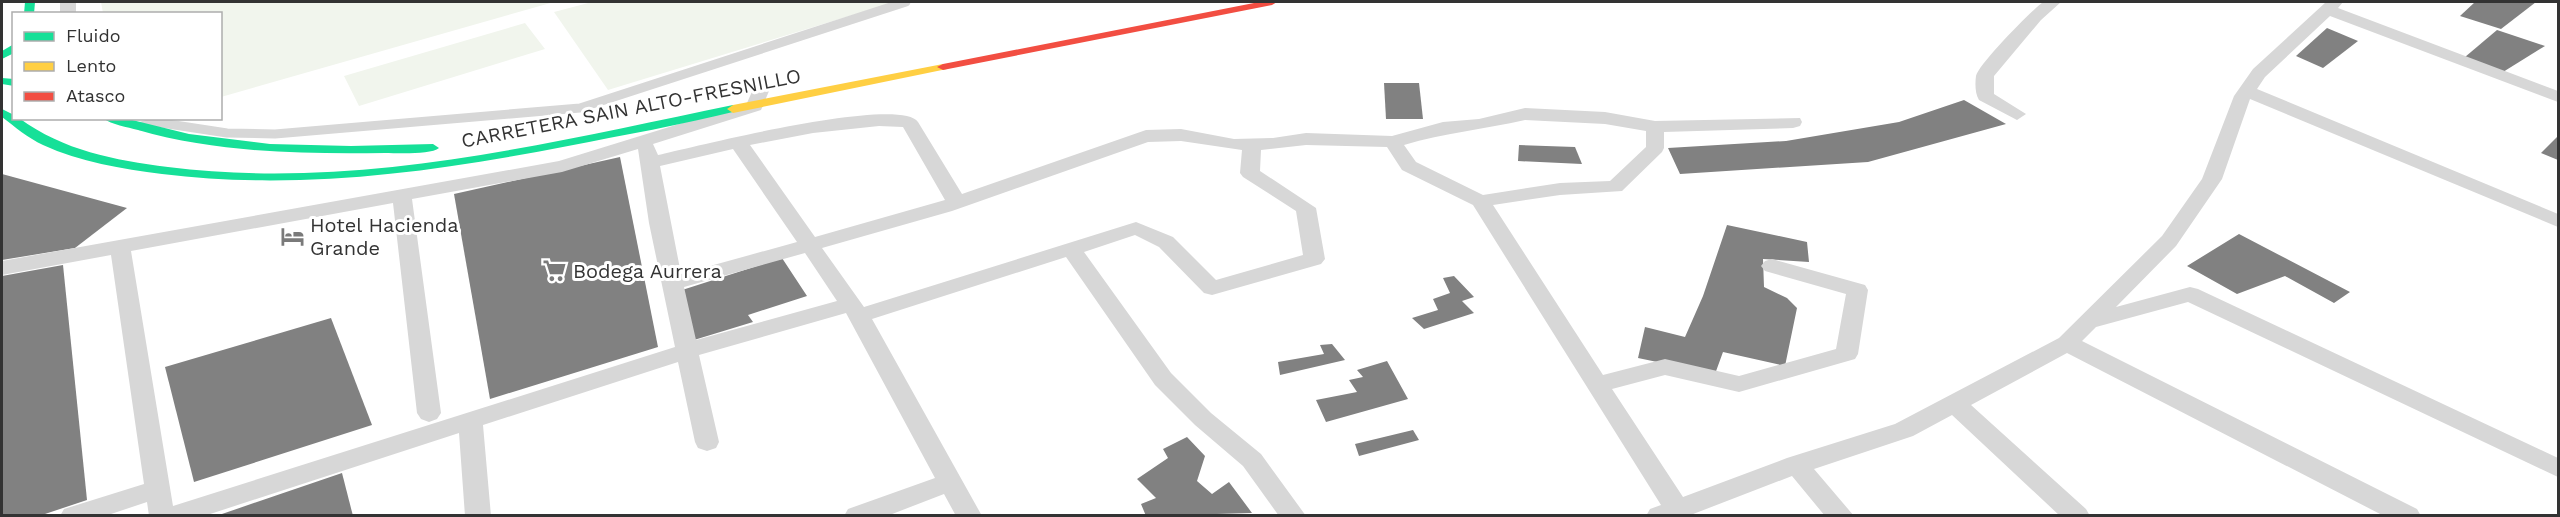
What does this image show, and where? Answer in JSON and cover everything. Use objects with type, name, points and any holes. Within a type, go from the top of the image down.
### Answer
[{"type":"main road","name":"CARRETERA SAIN ALTO-FRESNILLO","points":[[14,120],[50,143],[124,164],[183,173],[252,178],[347,175],[439,164],[758,98],[1227,6],[1272,2]]},
{"type":"main road","points":[[558,130],[758,98],[1116,18]]},
{"type":"main road","points":[[114,120],[132,128],[213,143],[324,151],[446,147]]},
{"type":"street","points":[[2017,114],[1985,96],[1985,75],[2035,16],[2053,2]]},
{"type":"street","points":[[1393,142],[1409,166],[1480,201],[1598,384],[1668,512],[1796,465],[1904,430],[2067,343],[2169,241],[2212,179],[2240,100],[2259,73],[2331,5],[2559,97]]},
{"type":"street","points":[[2247,91],[2559,221]]},
{"type":"street","points":[[648,152],[758,98]]},
{"type":"street","points":[[672,283],[957,203],[1115,149],[1135,138],[1181,135],[1234,145],[1306,139],[1393,142],[1443,128],[1479,125],[1525,114],[1605,118],[1655,127],[1793,122]]},
{"type":"street","points":[[2,268],[562,166],[648,152],[739,143],[829,125],[891,120],[909,122],[957,203]]},
{"type":"street","points":[[1480,201],[1560,189],[1615,187],[1655,148],[1655,127]]},
{"type":"street","points":[[739,143],[855,310],[969,516]]},
{"type":"street","points":[[172,516],[686,351],[855,310],[1071,249],[1136,228],[1166,242],[1212,288],[1314,259],[1306,208],[1250,173],[1252,145]]},
{"type":"street","points":[[648,152],[672,283],[707,442]]},
{"type":"street","points":[[402,195],[429,413]]},
{"type":"street","points":[[120,246],[162,516]]},
{"type":"street","points":[[1071,249],[1163,379],[1203,419],[1252,460],[1293,516]]},
{"type":"street","points":[[1598,384],[1665,367],[1738,384],[1847,354],[1857,290],[1772,266]]},
{"type":"street","points":[[2089,321],[2190,294],[2559,468]]},
{"type":"street","points":[[2067,343],[2408,516]]},
{"type":"street","points":[[1954,403],[2077,516]]},
{"type":"street","points":[[470,419],[478,516]]},
{"type":"street","points":[[1796,465],[1841,516]]},
{"type":"street","points":[[857,516],[951,482]]},
{"type":"street","points":[[73,516],[158,489]]},
{"type":"lane","points":[[132,128],[155,123],[195,130],[275,134],[580,108],[903,5],[906,2]]},
{"type":"shaded area","points":[[101,2],[554,2],[222,97],[222,12],[103,12]]},
{"type":"shaded area","points":[[592,2],[895,2],[608,90],[554,12]]},
{"type":"shaded area","points":[[525,23],[545,49],[359,106],[344,76]]},
{"type":"building","points":[[2475,2],[2536,2],[2501,29],[2460,16]]},
{"type":"building","points":[[2327,28],[2358,41],[2323,68],[2296,56]]},
{"type":"building","points":[[2497,30],[2545,46],[2503,72],[2465,57]]},
{"type":"building","points":[[1384,83],[1419,83],[1423,119],[1386,119]]},
{"type":"building","points":[[1964,100],[2006,124],[1868,162],[1680,174],[1668,148],[1786,141],[1899,122]]},
{"type":"building","points":[[2558,136],[2558,160],[2541,153]]},
{"type":"building","points":[[1519,145],[1575,147],[1582,164],[1518,161]]},
{"type":"building","name":"Bodega Aurrera","points":[[620,157],[658,347],[490,399],[454,194]]},
{"type":"building","points":[[2,174],[127,208],[75,248],[2,260]]},
{"type":"building","points":[[1727,225],[1807,242],[1809,262],[1763,259],[1764,287],[1787,298],[1797,308],[1785,366],[1723,352],[1715,374],[1638,358],[1645,327],[1685,337],[1703,296]]},
{"type":"building","points":[[2239,234],[2350,292],[2334,303],[2285,276],[2237,294],[2187,266]]},
{"type":"building","points":[[782,258],[807,296],[748,315],[753,322],[694,340],[679,291]]},
{"type":"building","points":[[63,265],[87,500],[39,516],[2,516],[2,276]]},
{"type":"building","points":[[1454,276],[1474,297],[1462,301],[1474,313],[1424,329],[1412,318],[1438,310],[1433,299],[1450,293],[1443,278]]},
{"type":"building","points":[[331,318],[372,425],[194,482],[165,367]]},
{"type":"building","points":[[1332,344],[1345,360],[1280,375],[1278,362],[1324,354],[1320,345]]},
{"type":"building","points":[[1387,361],[1408,399],[1326,422],[1316,400],[1357,392],[1349,380],[1363,377],[1357,370]]},
{"type":"building","points":[[1413,430],[1419,440],[1359,456],[1355,444]]},
{"type":"building","points":[[1187,437],[1205,456],[1197,481],[1212,494],[1229,482],[1252,513],[1146,516],[1141,504],[1156,498],[1137,479],[1168,458],[1163,449]]},
{"type":"building","points":[[342,473],[353,516],[219,516],[219,515]]},
{"type":"traffic: fast","points":[[29,12],[30,2]]},
{"type":"traffic: fast","points":[[2,56],[12,48]]},
{"type":"traffic: fast","points":[[2,81],[12,83]]},
{"type":"traffic: fast","points":[[13,120],[47,142],[69,151],[104,160],[212,176],[286,178],[362,174],[437,165],[588,139],[733,109]]},
{"type":"traffic: fast","points":[[2,112],[12,119]]},
{"type":"traffic: fast","points":[[116,120],[189,138],[229,144],[351,150],[433,148]]},
{"type":"traffic: slow","points":[[733,109],[943,67]]},
{"type":"traffic: jam","points":[[943,67],[1272,2]]},
{"type":"place","name":"Hotel Hacienda Grande","points":[[292,236]]},
{"type":"place","name":"Bodega Aurrera","points":[[555,271]]}]
